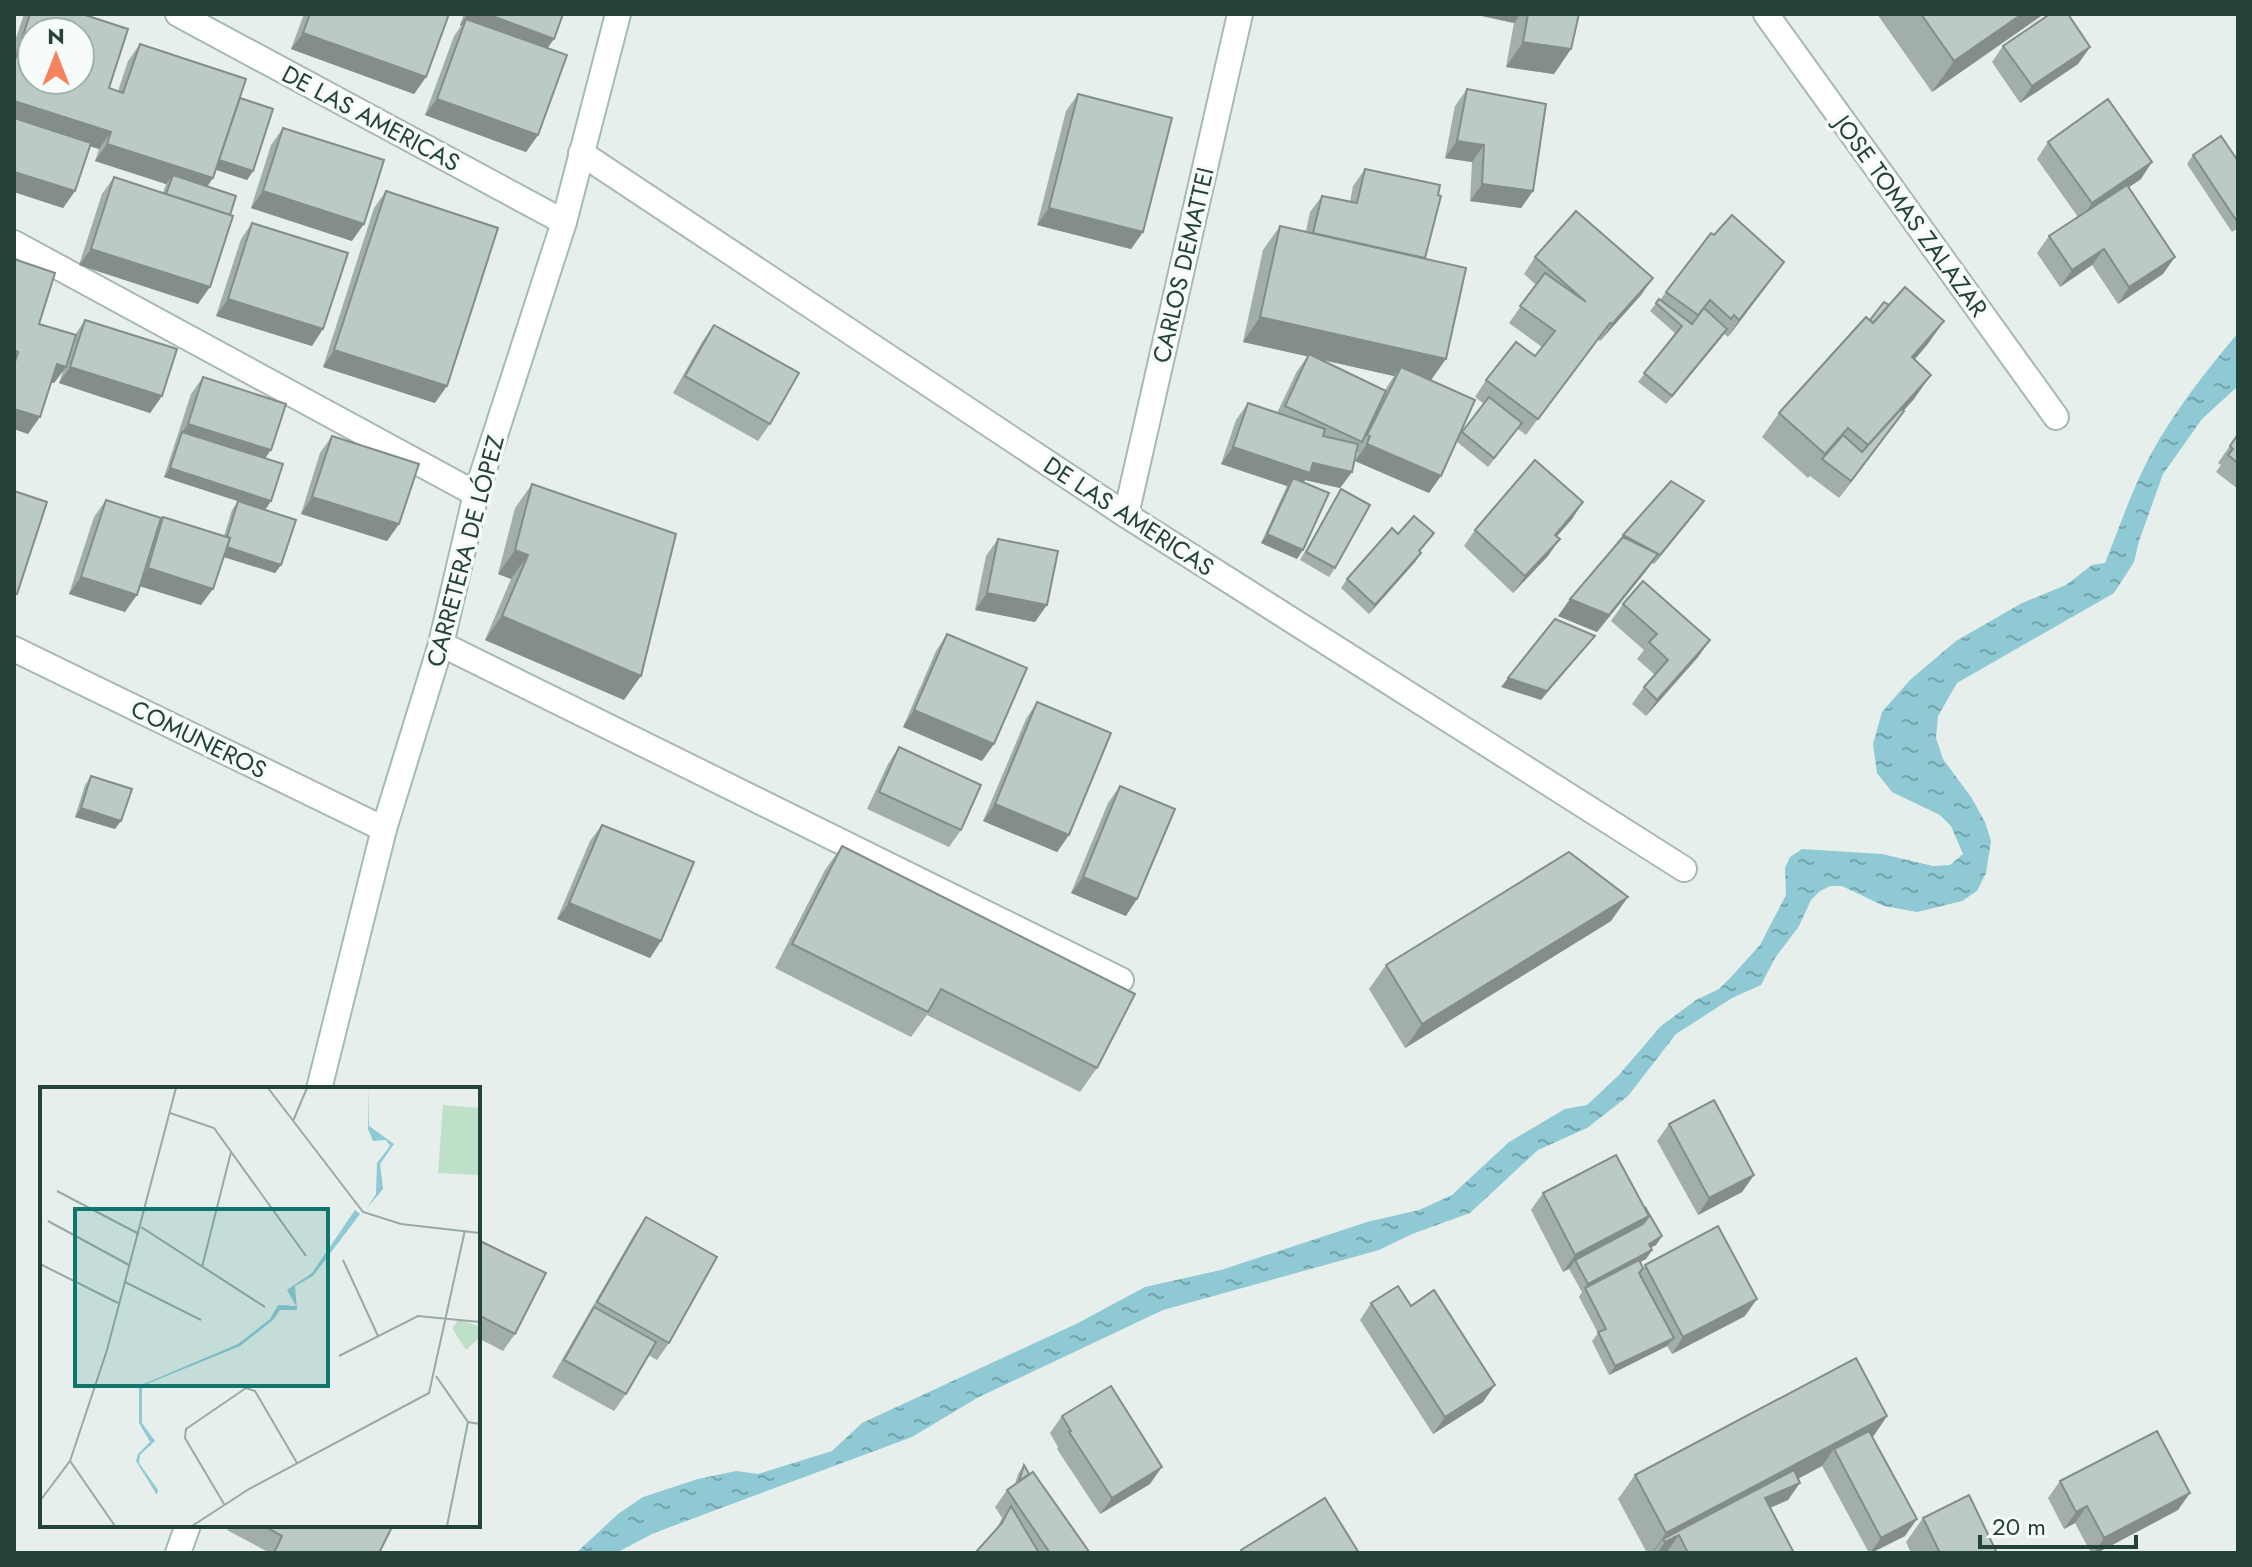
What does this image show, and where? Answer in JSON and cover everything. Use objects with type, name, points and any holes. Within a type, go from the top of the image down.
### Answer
[{"type":"street","name":"DE LAS AMERICAS","points":[[178,14],[564,222]]},
{"type":"street","name":"CARRETERA DE LÓPEZ","points":[[320,1087],[384,829],[441,644],[476,494],[564,222],[618,14]]},
{"type":"street","name":"CARLOS DEMATTEI","points":[[1126,515],[1240,14]]},
{"type":"street","name":"JOSE TOMAS ZALAZAR","points":[[1766,14],[2056,417]]},
{"type":"street","name":"DE LAS AMERICAS","points":[[581,153],[1126,515],[1684,869]]},
{"type":"street","points":[[14,243],[476,494]]},
{"type":"street","points":[[441,644],[1121,980]]},
{"type":"street","name":"COMUNEROS","points":[[14,649],[384,829]]},
{"type":"street","points":[[178,1553],[187,1527]]},
{"type":"water","points":[[2238,333],[2238,386],[2202,419],[2163,474],[2134,562],[2114,593],[1957,683],[1938,716],[1936,738],[1943,759],[1971,797],[1985,822],[1991,841],[1986,873],[1977,891],[1962,901],[1917,912],[1884,906],[1842,886],[1830,886],[1820,891],[1811,900],[1799,926],[1775,958],[1761,985],[1732,998],[1676,1034],[1628,1096],[1587,1128],[1538,1150],[1470,1213],[1379,1250],[1163,1310],[977,1398],[912,1437],[654,1533],[616,1553],[576,1553],[618,1514],[643,1497],[698,1479],[736,1471],[758,1474],[832,1451],[862,1423],[1078,1323],[1145,1287],[1221,1270],[1367,1222],[1419,1210],[1452,1195],[1509,1142],[1565,1109],[1587,1105],[1618,1076],[1661,1026],[1696,1000],[1719,989],[1760,945],[1786,895],[1785,868],[1790,857],[1802,849],[1882,854],[1933,866],[1950,865],[1963,854],[1951,826],[1940,815],[1892,792],[1877,773],[1873,744],[1882,712],[1910,680],[1956,641],[2022,603],[2066,585],[2092,565],[2105,563],[2138,481],[2160,438]]},
{"type":"building","points":[[30,14],[88,16],[29,16]]},
{"type":"building","points":[[310,14],[449,14],[426,77],[303,33]]},
{"type":"building","points":[[487,14],[563,14],[554,39]]},
{"type":"building","points":[[1528,14],[1579,14],[1571,49],[1523,42]]},
{"type":"building","points":[[1921,14],[2022,14],[1954,61]]},
{"type":"building","points":[[2050,14],[2068,14],[2090,47],[2032,86],[2003,46]]},
{"type":"building","points":[[96,19],[128,29],[109,88],[123,93],[140,44],[246,79],[213,178],[107,144],[111,132],[14,101],[16,57],[16,96],[96,96]]},
{"type":"building","points":[[466,19],[567,55],[538,135],[437,99]]},
{"type":"building","points":[[1467,89],[1546,104],[1533,191],[1482,184],[1484,145],[1457,141]]},
{"type":"building","points":[[1078,94],[1172,118],[1143,232],[1049,208]]},
{"type":"building","points":[[240,98],[273,109],[253,171],[219,160]]},
{"type":"building","points":[[2108,99],[2152,162],[2092,203],[2048,142]]},
{"type":"building","points":[[14,118],[91,143],[75,191],[14,172]]},
{"type":"building","points":[[283,128],[384,160],[364,224],[263,191]]},
{"type":"building","points":[[2221,136],[2238,161],[2238,223],[2193,155]]},
{"type":"building","points":[[1365,169],[1440,185],[1438,195],[1441,196],[1425,258],[1313,233],[1322,196],[1357,203]]},
{"type":"building","points":[[173,175],[236,196],[230,215],[166,194]]},
{"type":"building","points":[[114,177],[233,216],[210,287],[91,249]]},
{"type":"building","points":[[2127,185],[2175,257],[2129,287],[2104,249],[2072,270],[2049,236]]},
{"type":"building","points":[[386,191],[498,228],[447,386],[334,350]]},
{"type":"building","points":[[1576,211],[1653,278],[1610,323],[1538,419],[1486,380],[1516,342],[1535,356],[1555,331],[1520,306],[1545,273],[1586,302],[1535,257]]},
{"type":"building","points":[[1732,215],[1784,262],[1739,320],[1734,315],[1731,319],[1710,300],[1698,315],[1666,292],[1711,233],[1714,235]]},
{"type":"building","points":[[252,223],[348,253],[323,329],[228,299]]},
{"type":"building","points":[[1280,226],[1466,268],[1446,359],[1260,317]]},
{"type":"building","points":[[14,259],[55,273],[39,324],[76,335],[66,367],[57,364],[40,417],[14,409],[14,365],[18,352],[14,350]]},
{"type":"building","points":[[1905,287],[1944,321],[1912,357],[1931,375],[1868,445],[1848,428],[1825,454],[1779,413],[1866,317],[1873,323]]},
{"type":"building","points":[[1659,299],[1692,324],[1704,308],[1727,329],[1672,396],[1644,373],[1682,326],[1656,303]]},
{"type":"building","points":[[1884,302],[1889,305],[1873,323],[1870,320]]},
{"type":"building","points":[[85,320],[177,349],[162,396],[70,367]]},
{"type":"building","points":[[714,325],[799,373],[770,424],[685,376]]},
{"type":"building","points":[[1309,354],[1386,391],[1362,442],[1285,406]]},
{"type":"building","points":[[1401,367],[1475,400],[1441,476],[1367,444],[1370,436],[1367,435]]},
{"type":"building","points":[[203,377],[286,404],[271,450],[188,424]]},
{"type":"building","points":[[1489,397],[1522,423],[1494,458],[1462,432]]},
{"type":"building","points":[[1248,403],[1325,429],[1323,436],[1358,444],[1352,472],[1313,463],[1310,473],[1233,447]]},
{"type":"building","points":[[1901,409],[1904,411],[1851,481],[1822,459],[1843,435],[1862,452]]},
{"type":"building","points":[[182,432],[283,464],[271,501],[170,468]]},
{"type":"building","points":[[2238,434],[2238,463],[2228,455]]},
{"type":"building","points":[[332,436],[419,464],[399,524],[312,497]]},
{"type":"building","points":[[1535,460],[1583,502],[1555,535],[1560,539],[1525,576],[1475,530]]},
{"type":"building","points":[[1293,478],[1329,493],[1303,550],[1267,534]]},
{"type":"building","points":[[1671,481],[1704,501],[1660,555],[1623,535]]},
{"type":"building","points":[[532,484],[676,534],[641,676],[502,616],[528,555],[515,550]]},
{"type":"building","points":[[1341,489],[1370,505],[1335,568],[1306,552]]},
{"type":"building","points":[[14,491],[47,502],[17,594],[14,593]]},
{"type":"building","points":[[106,500],[161,518],[137,595],[81,577]]},
{"type":"building","points":[[238,501],[296,520],[281,565],[227,547]]},
{"type":"building","points":[[1414,516],[1434,533],[1419,551],[1421,553],[1375,605],[1347,579],[1392,528],[1398,534]]},
{"type":"building","points":[[163,517],[230,538],[213,589],[148,568]]},
{"type":"building","points":[[1623,537],[1658,554],[1609,615],[1570,599]]},
{"type":"building","points":[[998,539],[1058,551],[1047,605],[987,593]]},
{"type":"building","points":[[1643,581],[1710,640],[1657,700],[1644,687],[1668,660],[1649,642],[1657,634],[1623,604]]},
{"type":"building","points":[[1555,619],[1595,636],[1547,691],[1508,678]]},
{"type":"building","points":[[947,634],[1027,668],[994,744],[914,710]]},
{"type":"building","points":[[1037,702],[1111,733],[1069,835],[995,804]]},
{"type":"building","points":[[899,747],[981,785],[961,830],[879,792]]},
{"type":"building","points":[[91,776],[132,789],[121,821],[81,808]]},
{"type":"building","points":[[1120,786],[1175,809],[1137,899],[1083,877]]},
{"type":"building","points":[[602,825],[694,862],[661,941],[569,903]]},
{"type":"building","points":[[842,846],[1135,994],[1097,1068],[941,989],[928,1012],[792,944]]},
{"type":"building","points":[[1569,852],[1628,897],[1422,1024],[1386,965]]},
{"type":"building","points":[[1714,1100],[1754,1175],[1709,1198],[1669,1124]]},
{"type":"building","points":[[1616,1155],[1649,1216],[1575,1255],[1543,1193]]},
{"type":"building","points":[[1645,1207],[1662,1236],[1649,1244],[1652,1250],[1588,1284],[1575,1260],[1643,1224],[1649,1216]]},
{"type":"building","points":[[646,1217],[717,1257],[669,1343],[597,1302]]},
{"type":"building","points":[[1718,1226],[1757,1299],[1683,1337],[1645,1265]]},
{"type":"building","points":[[480,1241],[546,1273],[515,1334],[480,1316]]},
{"type":"building","points":[[1639,1260],[1643,1268],[1639,1273],[1674,1338],[1615,1366],[1598,1332],[1606,1329],[1585,1288]]},
{"type":"building","points":[[1398,1286],[1411,1306],[1434,1290],[1495,1385],[1445,1417],[1371,1303]]},
{"type":"building","points":[[594,1307],[656,1342],[626,1394],[564,1360]]},
{"type":"building","points":[[1856,1358],[1887,1416],[1666,1533],[1635,1475]]},
{"type":"building","points":[[1111,1386],[1162,1467],[1112,1498],[1062,1416]]},
{"type":"building","points":[[1869,1431],[1917,1519],[1881,1538],[1834,1449]]},
{"type":"building","points":[[2157,1431],[2190,1493],[2104,1538],[2087,1506],[2076,1512],[2060,1481]]},
{"type":"building","points":[[1024,1465],[1029,1474],[1019,1481]]},
{"type":"building","points":[[1794,1470],[1800,1483],[1765,1498],[1794,1553],[1688,1553],[1679,1535],[1665,1542],[1663,1539]]},
{"type":"building","points":[[1033,1472],[1090,1553],[1050,1553],[1007,1490]]},
{"type":"building","points":[[1969,1495],[1997,1553],[1940,1553],[1923,1518]]},
{"type":"building","points":[[1325,1498],[1359,1553],[1243,1553],[1241,1550]]},
{"type":"building","points":[[1011,1506],[1039,1553],[975,1553],[1002,1523]]},
{"type":"building","points":[[266,1527],[392,1527],[379,1553],[274,1553],[282,1536]]}]
